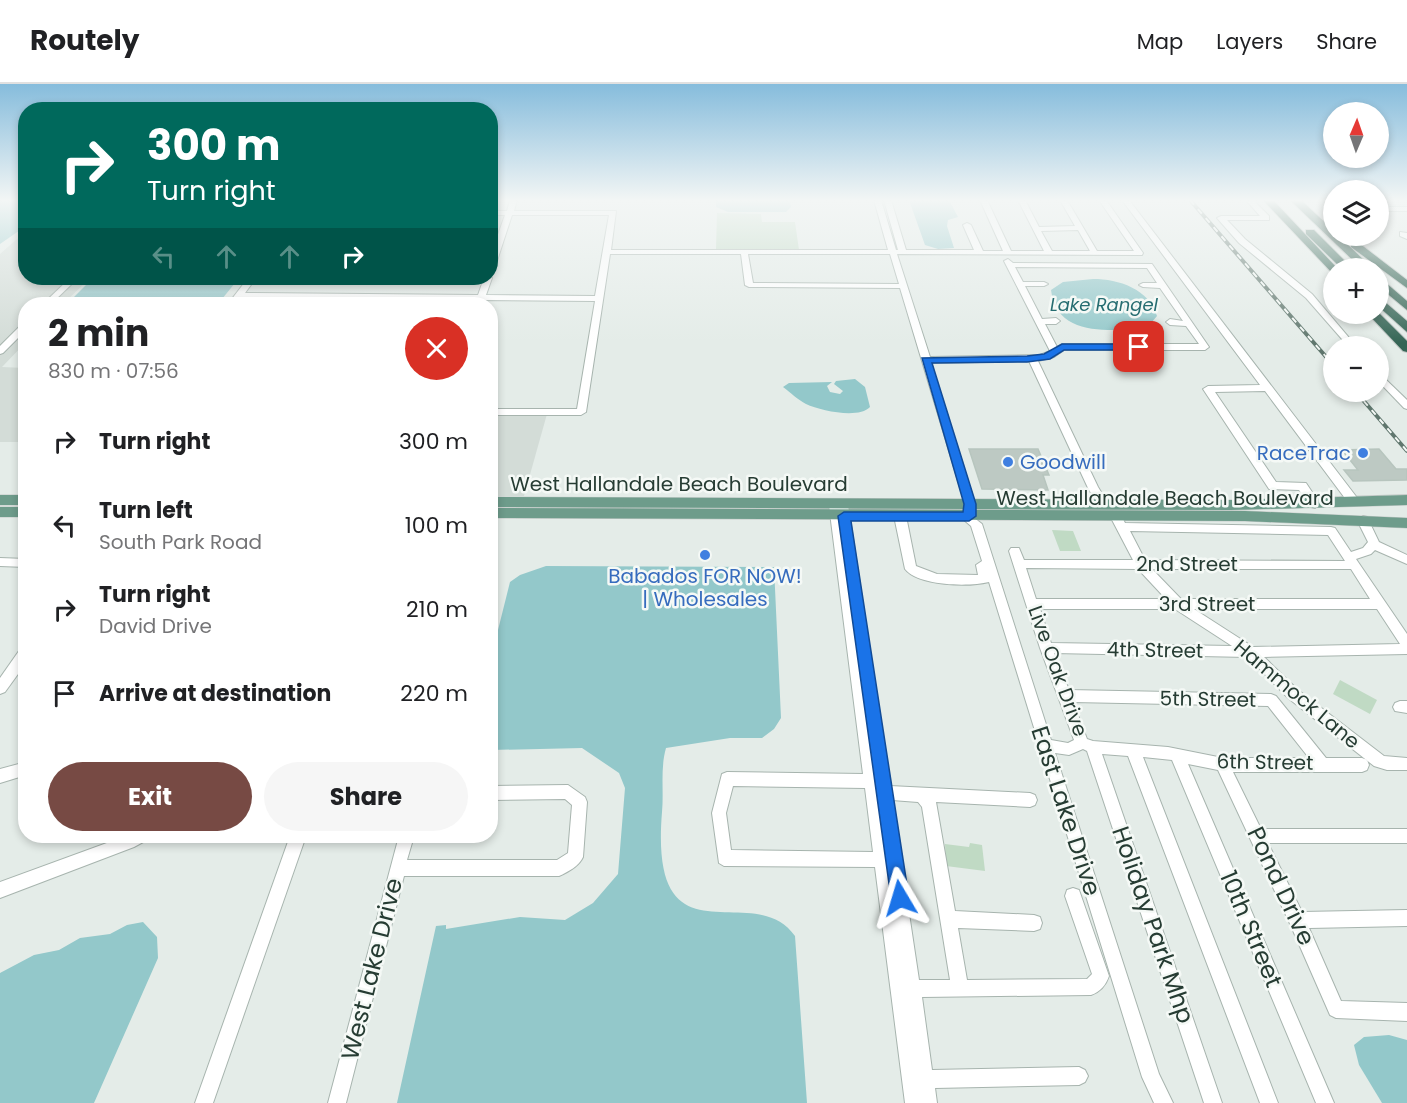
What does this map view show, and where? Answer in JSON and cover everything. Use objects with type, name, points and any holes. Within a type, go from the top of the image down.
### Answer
[{"type":"highway","points":[[1312,248],[1323,260]]},
{"type":"highway","points":[[1335,248],[1346,258]]},
{"type":"highway","points":[[1346,248],[1357,258]]},
{"type":"highway","points":[[1355,248],[1366,258]]},
{"type":"highway","points":[[1358,248],[1407,285]]},
{"type":"highway","points":[[1389,280],[1407,297]]},
{"type":"highway","points":[[1389,289],[1407,306]]},
{"type":"highway","points":[[1389,300],[1407,317]]},
{"type":"highway","points":[[1389,311],[1407,328]]},
{"type":"highway","points":[[1384,324],[1407,348]]},
{"type":"main road","points":[[0,500],[18,500]]},
{"type":"main road","name":"West Hallandale Beach Boulevard","points":[[498,513],[570,514],[687,508],[751,508],[767,504],[900,516],[1104,505],[1315,504],[1405,500]]},
{"type":"main road","points":[[1363,520],[1365,514],[1375,507],[1405,500]]},
{"type":"main road","name":"West Hallandale Beach Boulevard","points":[[498,502],[668,509],[970,513],[1119,522],[1319,518],[1407,523]]},
{"type":"main road","points":[[1319,518],[1347,512],[1353,508],[1354,502]]},
{"type":"main road","points":[[1119,522],[1122,510],[1148,505]]},
{"type":"main road","points":[[0,512],[18,512]]},
{"type":"street","points":[[498,412],[581,412],[608,248]]},
{"type":"street","points":[[891,248],[970,513],[985,579],[944,580],[919,574],[911,569],[900,516]]},
{"type":"street","points":[[901,248],[903,253]]},
{"type":"street","points":[[979,248],[982,253]]},
{"type":"street","points":[[1004,248],[1038,322],[1054,350]]},
{"type":"street","points":[[1047,248],[1049,252]]},
{"type":"street","points":[[1092,248],[1095,253]]},
{"type":"street","points":[[607,252],[1139,253],[1135,248]]},
{"type":"street","points":[[1161,248],[1354,502]]},
{"type":"street","points":[[1250,248],[1309,296],[1343,336]]},
{"type":"street","points":[[744,251],[748,285],[904,286]]},
{"type":"street","points":[[926,360],[1047,357],[1054,350],[1062,347],[1205,346],[1149,266],[1102,270],[1010,265]]},
{"type":"street","points":[[1020,284],[1044,284]]},
{"type":"street","points":[[54,297],[67,285]]},
{"type":"street","points":[[239,295],[247,285]]},
{"type":"street","points":[[1143,285],[1163,286]]},
{"type":"street","points":[[239,295],[319,297]]},
{"type":"street","points":[[498,301],[599,299]]},
{"type":"street","points":[[1038,322],[1056,321]]},
{"type":"street","points":[[1170,322],[1190,324]]},
{"type":"street","points":[[0,351],[18,334]]},
{"type":"street","points":[[1148,334],[1160,347]]},
{"type":"street","points":[[1032,358],[1093,488],[1104,505]]},
{"type":"street","points":[[1389,387],[1407,406]]},
{"type":"street","points":[[1267,388],[1208,389],[1273,486],[1302,486],[1315,504]]},
{"type":"street","points":[[839,510],[909,996],[918,1079],[927,1103]]},
{"type":"street","name":"East Lake Drive","points":[[970,513],[976,524],[1151,1077],[1164,1103]]},
{"type":"street","points":[[1351,561],[1367,551],[1373,544],[1373,536],[1363,520]]},
{"type":"street","points":[[1119,522],[1331,531],[1407,644]]},
{"type":"street","name":"Hammock Lane","points":[[1119,522],[1141,564],[1179,605],[1251,652],[1293,694],[1379,761],[1387,764],[1407,764]]},
{"type":"street","points":[[1373,544],[1407,560]]},
{"type":"street","name":"2nd Street","points":[[1018,558],[1141,564],[1351,561]]},
{"type":"street","name":"Live Oak Drive","points":[[1018,558],[1046,648],[1064,696],[1088,745],[1173,754]]},
{"type":"street","points":[[0,562],[18,563]]},
{"type":"street","name":"3rd Street","points":[[1033,604],[1380,604]]},
{"type":"street","name":"4th Street","points":[[1046,648],[1251,652],[1407,649]]},
{"type":"street","points":[[0,688],[18,663]]},
{"type":"street","name":"5th Street","points":[[1064,696],[1271,700],[1322,764]]},
{"type":"street","points":[[1046,745],[1069,749],[1088,745]]},
{"type":"street","name":"Holiday Park Mhp","points":[[1088,745],[1213,1103]]},
{"type":"street","points":[[1133,750],[1269,1103]]},
{"type":"street","name":"6th Street","points":[[1173,754],[1223,765],[1362,765]]},
{"type":"street","name":"10th Street","points":[[1173,754],[1325,1103]]},
{"type":"street","name":"Pond Drive","points":[[1223,765],[1297,920],[1336,1009],[1407,1012]]},
{"type":"street","points":[[0,776],[18,770]]},
{"type":"street","points":[[889,860],[724,858],[719,813],[727,779],[879,785],[922,795],[1030,800]]},
{"type":"street","points":[[398,868],[559,868],[575,857],[580,802],[568,792],[498,793]]},
{"type":"street","points":[[922,795],[929,804],[960,988]]},
{"type":"street","points":[[1257,836],[1407,836]]},
{"type":"street","points":[[0,890],[126,843]]},
{"type":"street","points":[[204,1103],[296,843]]},
{"type":"street","name":"West Lake Drive","points":[[337,1103],[404,843]]},
{"type":"street","points":[[909,996],[960,988],[1091,987],[1101,976],[1073,896]]},
{"type":"street","points":[[1297,920],[1407,918]]},
{"type":"street","points":[[948,919],[1034,923]]},
{"type":"street","points":[[918,1079],[1079,1076]]},
{"type":"street","points":[[914,1103],[918,1079]]},
{"type":"shaded area","points":[[7,248],[18,248],[18,285],[83,285],[70,297],[18,297],[18,350],[2,367],[18,368],[18,442],[0,442],[0,254]]},
{"type":"shaded area","points":[[498,414],[547,414],[524,496],[498,496]]},
{"type":"green space","points":[[799,248],[799,250],[716,249]]},
{"type":"green space","points":[[1052,530],[1073,531],[1081,551],[1060,551]]},
{"type":"green space","points":[[1340,680],[1377,700],[1370,714],[1333,694]]},
{"type":"green space","points":[[970,843],[982,845],[985,871],[946,866],[945,844],[969,847]]},
{"type":"water","name":"Lake Rangel","points":[[1093,279],[1113,281],[1132,287],[1147,299],[1157,316],[1146,329],[1102,330],[1074,324],[1063,316],[1055,305],[1051,290],[1063,282]]},
{"type":"water","points":[[86,285],[233,285],[224,297],[74,297]]},
{"type":"water","points":[[855,379],[865,387],[870,407],[857,413],[840,413],[813,407],[783,387],[789,383],[832,382],[827,386],[830,392],[840,394],[843,391],[834,384],[836,381]]},
{"type":"water","points":[[546,566],[774,567],[781,718],[774,729],[762,738],[730,738],[666,748],[663,772],[662,861],[671,890],[687,905],[708,911],[755,914],[777,920],[795,936],[807,1103],[397,1103],[436,926],[446,925],[446,929],[520,917],[565,920],[593,903],[618,874],[625,788],[619,773],[582,748],[498,750],[498,630],[510,582],[520,575]]},
{"type":"water","points":[[143,922],[157,937],[158,958],[94,1103],[0,1103],[0,973],[34,955],[59,950],[80,938],[110,934],[127,925]]},
{"type":"water","points":[[1389,1035],[1407,1040],[1407,1103],[1382,1103],[1359,1065],[1354,1045],[1364,1037]]},
{"type":"building","name":"Goodwill","points":[[969,449],[1038,449],[1049,475],[1043,475],[1048,490],[982,489]]},
{"type":"building","points":[[1379,449],[1396,469],[1407,469],[1407,480],[1353,481],[1344,470],[1358,470],[1342,450]]},
{"type":"railway","points":[[1231,248],[1323,353]]},
{"type":"railway","points":[[1365,402],[1407,451]]},
{"type":"place","name":"RaceTrac","points":[[1363,453]]},
{"type":"place","name":"Goodwill","points":[[1008,462]]},
{"type":"place","name":"Babados FOR NOW! | Wholesales","points":[[705,555]]},
{"type":"route","points":[[900,898],[844,516],[969,516],[970,504],[926,360],[1027,359],[1047,357],[1054,350],[1062,347],[1139,347]]}]
